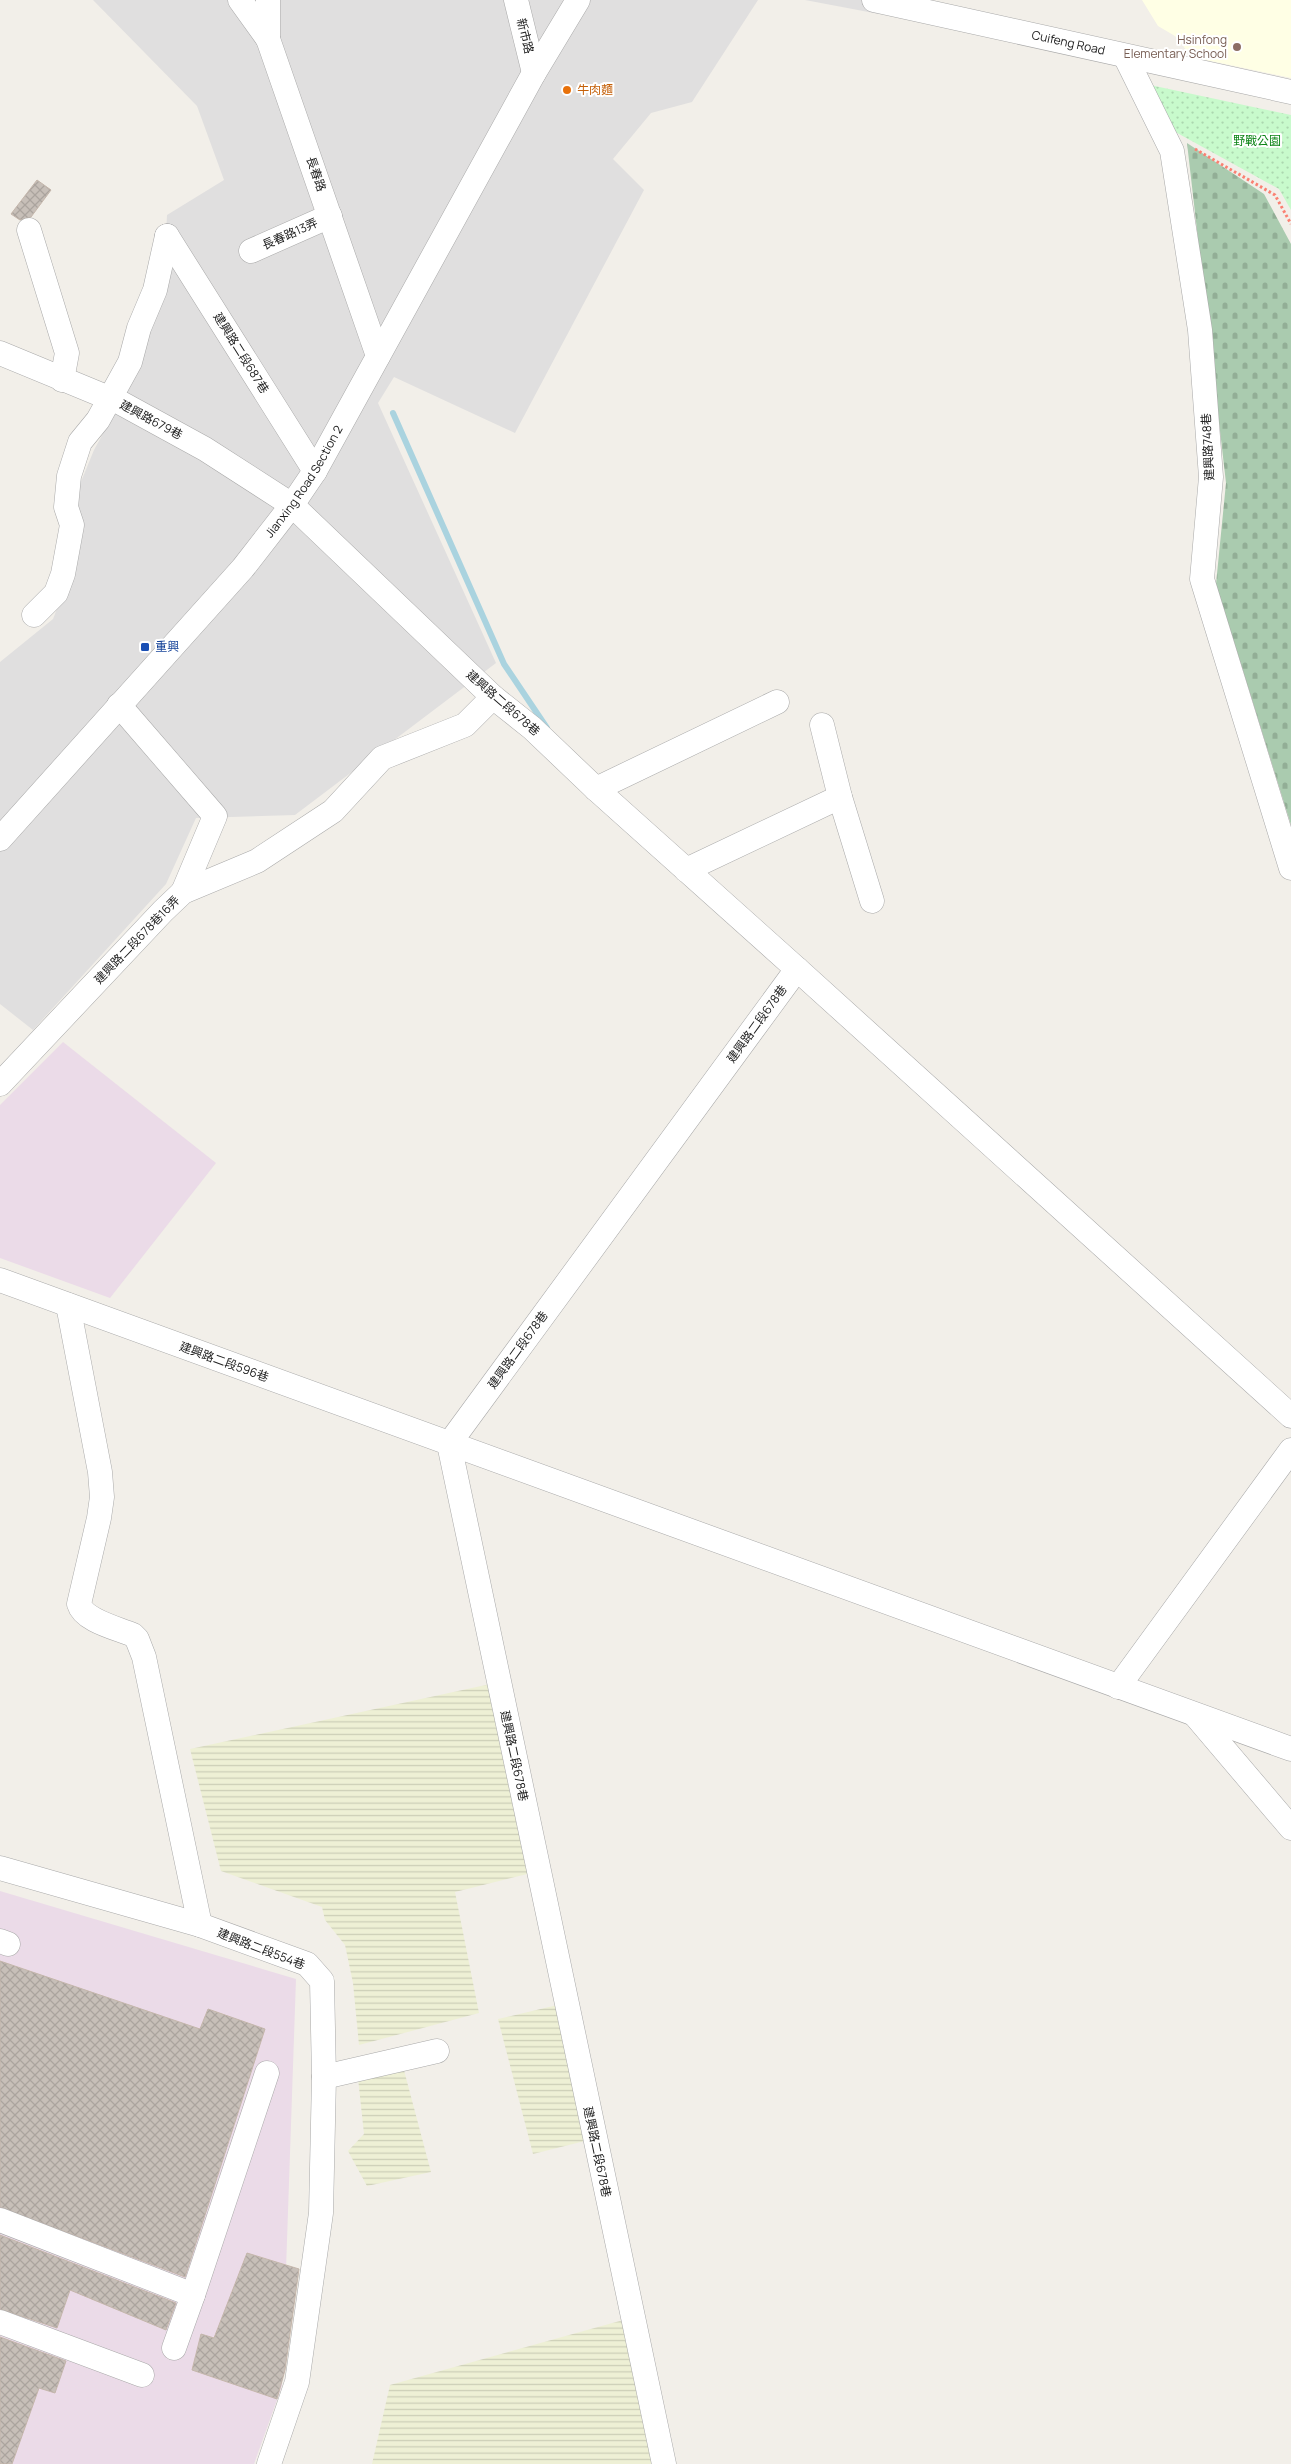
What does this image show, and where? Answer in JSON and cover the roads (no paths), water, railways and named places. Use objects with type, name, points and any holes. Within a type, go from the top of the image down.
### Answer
[{"type":"street","name":"長春路","points":[[240,0],[268,39],[378,356]]},
{"type":"street","points":[[268,0],[268,39]]},
{"type":"street","name":"新市路","points":[[516,0],[534,73]]},
{"type":"street","name":"Jianxing Road Section 2","points":[[0,839],[243,568],[292,505],[315,471],[534,73],[578,0]]},
{"type":"street","name":"Cuifeng Road","points":[[874,0],[916,5],[1125,56],[1291,92]]},
{"type":"street","name":"建興路748巷","points":[[1125,56],[1172,151],[1200,330],[1211,477],[1202,579],[1291,868]]},
{"type":"street","name":"長春路13弄","points":[[251,251],[330,216]]},
{"type":"street","points":[[29,230],[67,353],[62,380]]},
{"type":"street","name":"建興路二段687巷","points":[[110,399],[130,362],[139,328],[156,290],[167,236],[315,471]]},
{"type":"street","name":"建興路679巷","points":[[0,353],[110,399],[205,449],[292,505]]},
{"type":"street","points":[[34,615],[56,593],[63,574],[72,525],[66,506],[69,476],[80,442],[98,420],[110,399]]},
{"type":"street","name":"建興路二段678巷","points":[[292,505],[493,697],[532,728],[596,789],[798,969],[449,1444],[664,2464]]},
{"type":"street","name":"建興路二段678巷16弄","points":[[0,1084],[183,892],[258,861],[332,811],[382,758],[465,725],[493,697]]},
{"type":"street","points":[[596,789],[777,702]]},
{"type":"street","points":[[119,705],[215,816],[183,892]]},
{"type":"street","points":[[822,725],[840,797],[872,901]]},
{"type":"street","points":[[686,870],[840,797]]},
{"type":"street","points":[[798,969],[1291,1416]]},
{"type":"street","name":"建興路二段596巷","points":[[0,1280],[1291,1749]]},
{"type":"street","points":[[68,1305],[100,1472],[102,1497],[79,1604],[81,1611],[89,1616],[133,1634],[141,1648],[200,1925]]},
{"type":"street","points":[[1118,1687],[1291,1450]]},
{"type":"street","points":[[1194,1713],[1291,1828]]},
{"type":"street","name":"建興路二段554巷","points":[[0,1868],[200,1925],[307,1964],[322,1981],[324,2077],[321,2213],[297,2382],[269,2464]]},
{"type":"street","points":[[324,2077],[437,2051]]},
{"type":"street","points":[[174,2348],[266,2073]]},
{"type":"street","points":[[0,2220],[193,2295]]},
{"type":"street","points":[[0,2322],[142,2375]]},
{"type":"waterway","points":[[393,413],[504,664],[547,728]]},
{"type":"place","name":"Hsinfong Elementary School","points":[[1237,47]]},
{"type":"place","name":"牛肉麵","points":[[567,90]]},
{"type":"place","name":"重興","points":[[145,647]]},
{"type":"park label","name":"野戰公園","points":[[1257,141]]}]
